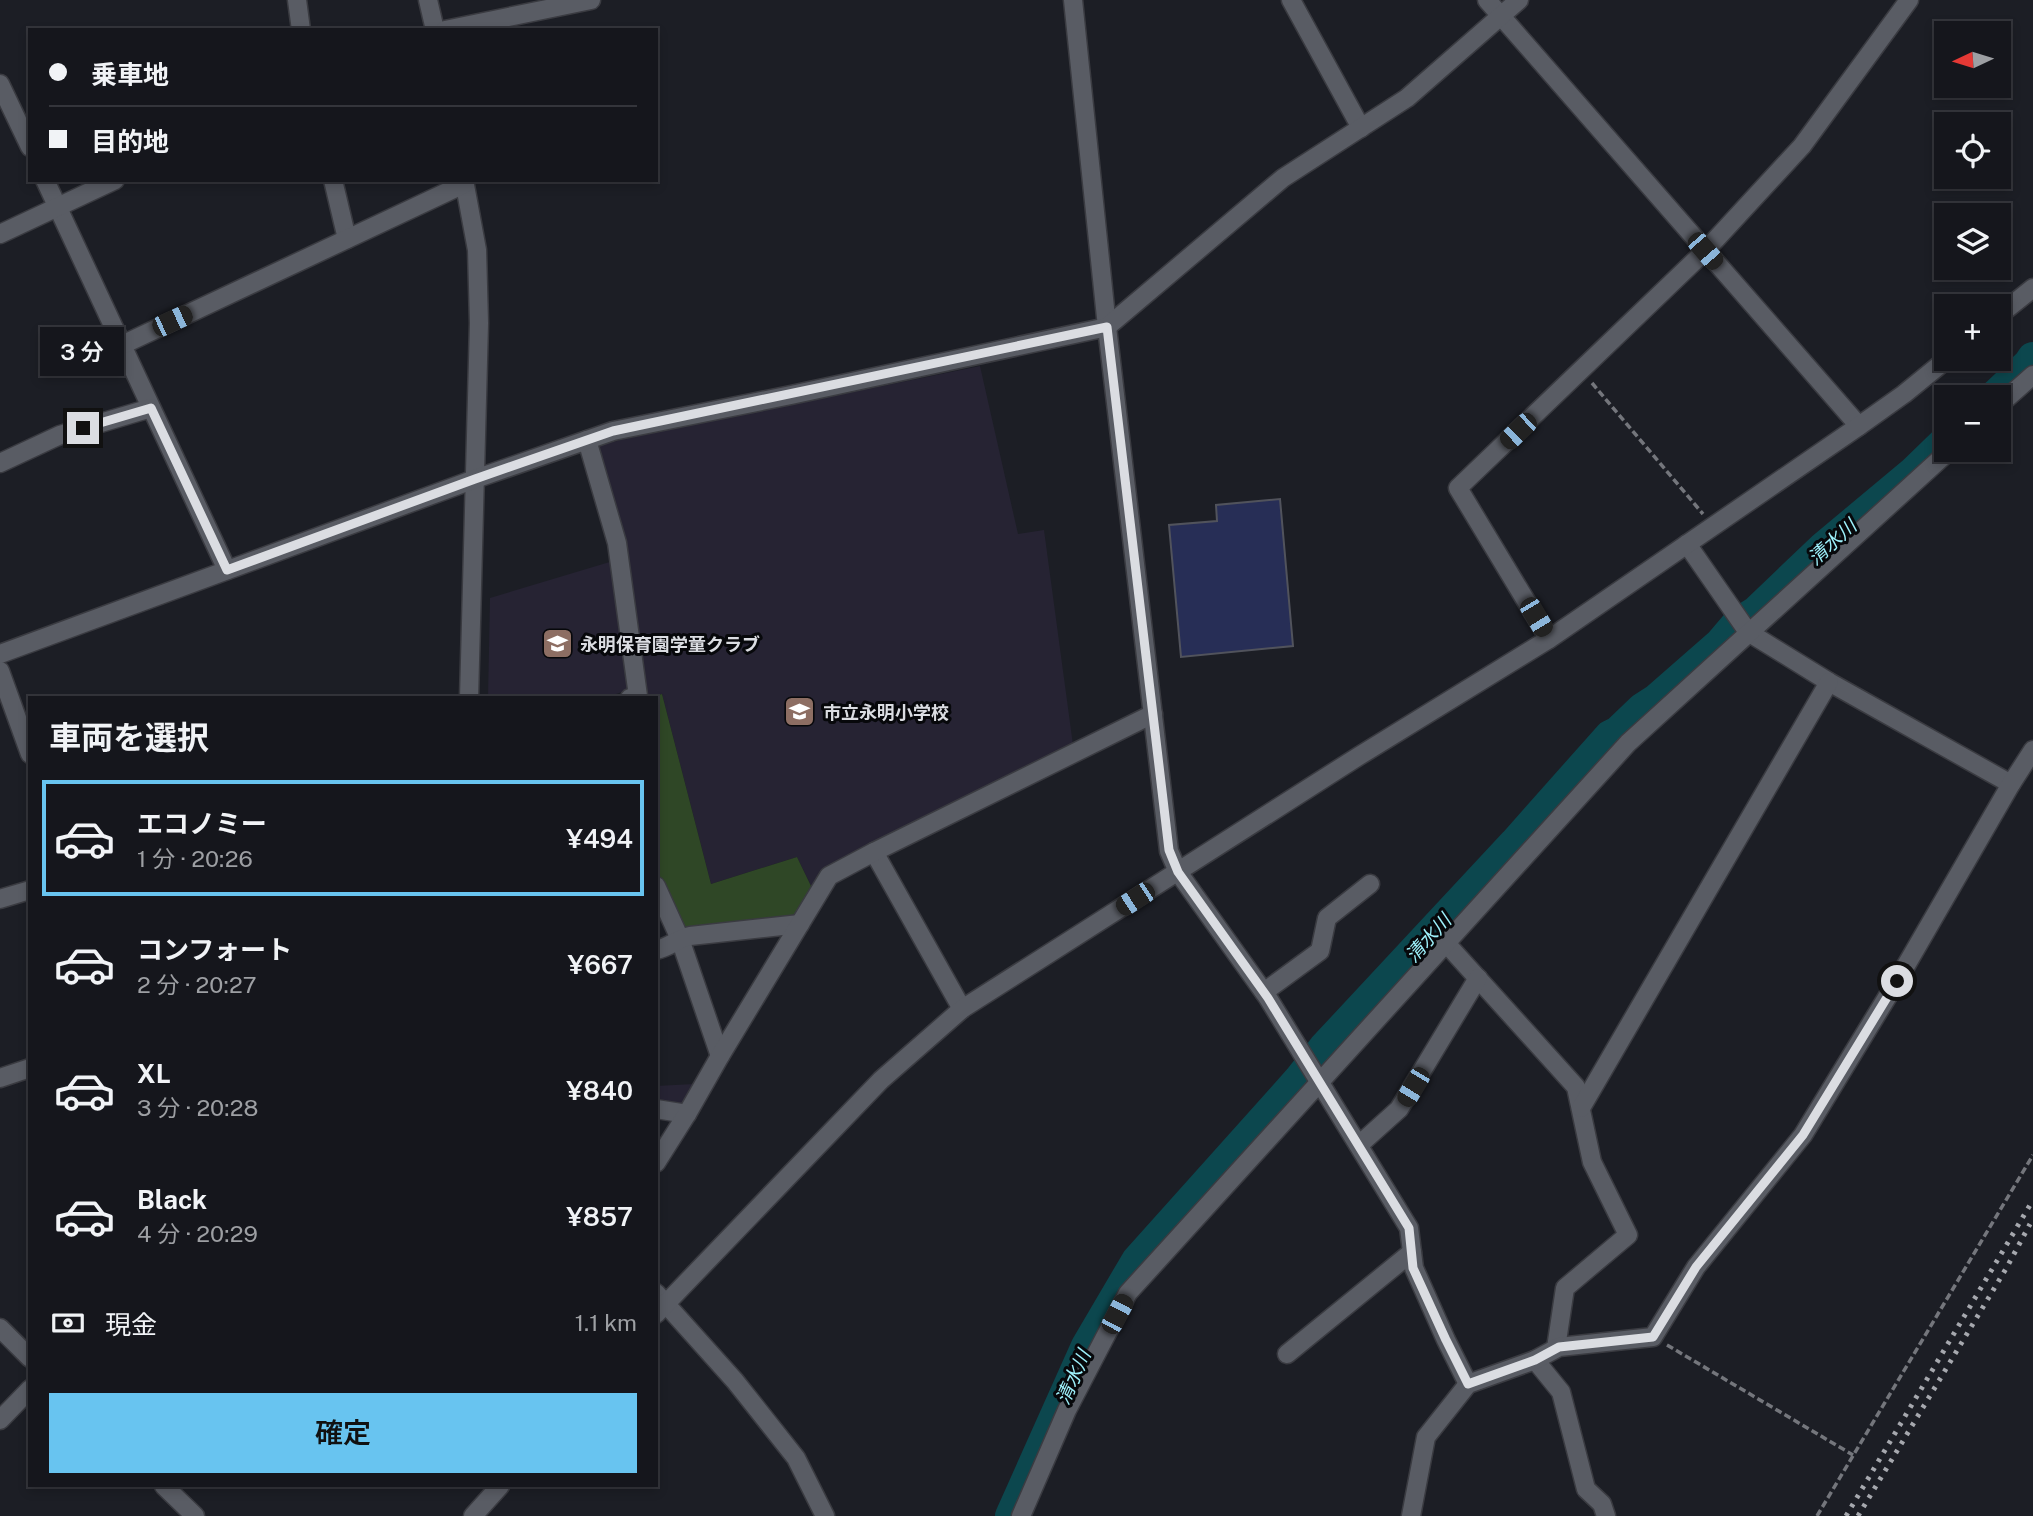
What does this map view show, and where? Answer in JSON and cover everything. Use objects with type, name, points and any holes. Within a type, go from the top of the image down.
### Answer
[{"type":"street","points":[[297,0],[302,28]]},
{"type":"street","points":[[428,0],[435,28]]},
{"type":"street","points":[[455,28],[591,0]]},
{"type":"street","points":[[1073,0],[1107,327],[1169,850],[1178,872],[1264,992],[1409,1228],[1413,1268],[1468,1384]]},
{"type":"street","points":[[1291,0],[1361,128]]},
{"type":"street","points":[[1487,0],[1859,426]]},
{"type":"street","points":[[0,654],[613,431],[1107,327],[1283,178],[1407,98],[1520,0]]},
{"type":"street","points":[[1549,639],[1458,488],[1705,251],[1802,146],[1909,0]]},
{"type":"street","points":[[0,84],[28,144]]},
{"type":"street","points":[[46,182],[227,570]]},
{"type":"street","points":[[0,234],[111,182]]},
{"type":"street","points":[[333,182],[346,239]]},
{"type":"street","points":[[122,345],[464,182],[477,250],[479,323],[469,696]]},
{"type":"street","points":[[2011,306],[2033,288]]},
{"type":"street","points":[[825,1516],[796,1458],[736,1381],[662,1305],[881,1080],[962,1009],[1359,756],[1549,639],[1859,426],[1934,370]]},
{"type":"street","points":[[2011,394],[2033,375]]},
{"type":"street","points":[[0,463],[60,435],[151,408]]},
{"type":"street","points":[[587,440],[617,543],[638,696]]},
{"type":"street","points":[[1021,1516],[1068,1410],[1128,1293],[1628,743],[1937,462]]},
{"type":"street","points":[[1687,544],[1748,632],[1829,682],[2011,784]]},
{"type":"street","points":[[0,671],[28,748]]},
{"type":"street","points":[[1581,1108],[1829,682]]},
{"type":"street","points":[[658,1160],[829,876],[1153,715]]},
{"type":"street","points":[[1411,1516],[1426,1437],[1468,1384],[1535,1360],[1556,1348],[1653,1337],[1696,1267],[1803,1135],[2033,750]]},
{"type":"street","points":[[874,852],[962,1009]]},
{"type":"street","points":[[1264,992],[1321,951],[1327,918],[1370,884]]},
{"type":"street","points":[[658,890],[680,939],[720,1056]]},
{"type":"street","points":[[0,899],[28,891]]},
{"type":"street","points":[[658,950],[690,936],[800,924]]},
{"type":"street","points":[[1445,942],[1576,1087],[1592,1162],[1628,1235],[1565,1288],[1556,1348]]},
{"type":"street","points":[[1359,1145],[1399,1109],[1478,978]]},
{"type":"street","points":[[0,1078],[28,1069]]},
{"type":"street","points":[[658,1109],[687,1114]]},
{"type":"street","points":[[1287,1354],[1412,1252]]},
{"type":"street","points":[[0,1328],[28,1356]]},
{"type":"street","points":[[1535,1360],[1561,1392],[1586,1489],[1602,1504],[1606,1516]]},
{"type":"street","points":[[0,1420],[28,1391]]},
{"type":"street","points":[[165,1487],[195,1516]]},
{"type":"street","points":[[473,1516],[499,1487]]},
{"type":"path","points":[[1581,370],[1713,526]]},
{"type":"path","points":[[1817,1516],[2033,1155]]},
{"type":"path","points":[[1653,1337],[1854,1455]]},
{"type":"shaded area","points":[[980,366],[1018,534],[1044,530],[1073,745],[831,864],[818,875],[811,886],[797,857],[711,884],[662,694],[646,696],[595,447]]},
{"type":"shaded area","name":"永明保育園学童クラブ","points":[[613,561],[631,689],[610,696],[488,696],[490,598]]},
{"type":"shaded area","points":[[694,1084],[684,1105],[658,1105],[658,1086]]},
{"type":"green space","points":[[662,694],[711,884],[797,857],[811,886],[795,915],[784,919],[688,931],[682,928],[658,876],[658,696],[656,696]]},
{"type":"building","points":[[1280,499],[1293,646],[1181,657],[1169,525],[1217,521],[1216,505]]},
{"type":"waterway","name":"清水川","points":[[2007,385],[2033,358]]},
{"type":"waterway","name":"清水川","points":[[1011,1516],[1087,1346],[1137,1261],[1299,1080],[1324,1048],[1515,843],[1610,736],[1656,700],[1720,644],[1737,624],[1756,612],[1823,548],[1934,453]]},
{"type":"railway","points":[[1846,1516],[2033,1200]]},
{"type":"railway","points":[[1858,1516],[2030,1224]]},
{"type":"place","name":"永明保育園学童クラブ","points":[[557,644]]},
{"type":"place","name":"市立永明小学校","points":[[800,712]]},
{"type":"route","points":[[83,428],[151,408],[227,570],[613,431],[1107,327],[1169,850],[1178,872],[1268,998],[1409,1228],[1413,1268],[1468,1384],[1535,1360],[1559,1347],[1653,1337],[1696,1267],[1803,1135],[1897,981]]}]
